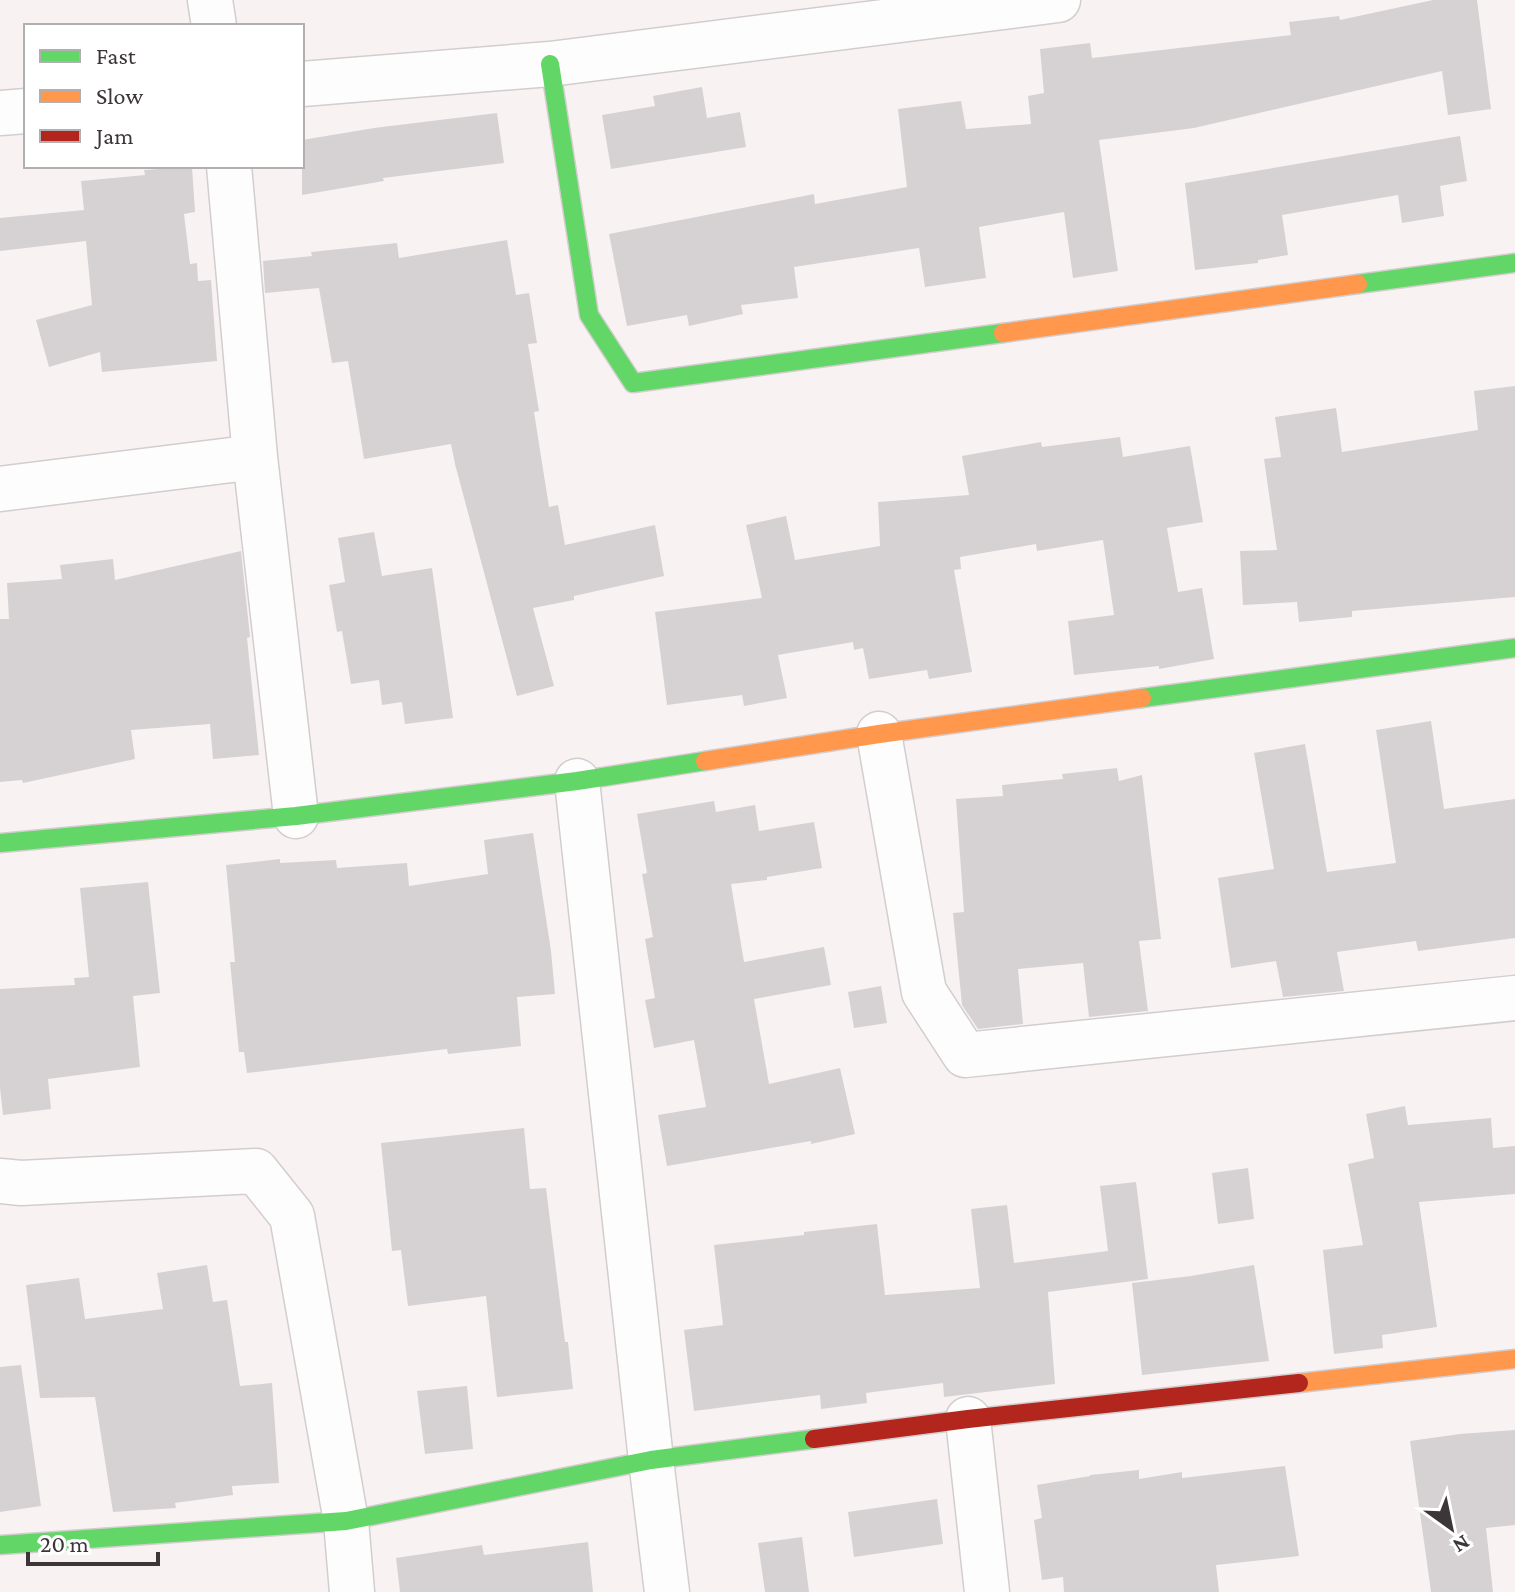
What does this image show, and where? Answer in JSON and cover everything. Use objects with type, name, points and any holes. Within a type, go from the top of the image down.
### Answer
[{"type":"street","points":[[210,0],[214,24]]},
{"type":"street","points":[[304,84],[550,64],[1058,0]]},
{"type":"street","points":[[550,64],[589,315],[633,383],[1515,263]]},
{"type":"street","points":[[0,113],[24,111]]},
{"type":"street","points":[[229,168],[255,457],[296,816]]},
{"type":"street","points":[[0,489],[255,457]]},
{"type":"street","points":[[0,843],[296,816],[577,781],[879,734],[1515,648]]},
{"type":"street","points":[[879,734],[924,992],[965,1055],[1515,998]]},
{"type":"street","points":[[577,781],[667,1592]]},
{"type":"street","points":[[0,1181],[21,1183],[256,1171],[292,1216],[346,1521],[352,1592]]},
{"type":"street","points":[[0,1545],[346,1521],[651,1460],[968,1419],[1515,1359]]},
{"type":"street","points":[[968,1419],[987,1592]]},
{"type":"building","points":[[1433,0],[1477,0],[1491,109],[1448,115],[1442,71],[1194,128],[1099,140],[1118,271],[1073,278],[1064,212],[979,227],[986,278],[925,287],[919,248],[794,267],[798,298],[741,305],[743,314],[689,326],[687,315],[627,326],[609,234],[814,194],[815,204],[907,187],[898,109],[961,101],[966,129],[1031,124],[1028,96],[1044,93],[1040,49],[1090,43],[1092,58],[1291,35],[1289,22],[1339,16],[1340,20]]},
{"type":"building","points":[[702,87],[707,118],[740,112],[746,147],[611,169],[602,115],[655,106],[653,96]]},
{"type":"building","points":[[497,113],[504,163],[383,178],[384,181],[302,195],[304,140]]},
{"type":"building","points":[[1460,136],[1467,181],[1440,186],[1444,216],[1402,223],[1398,195],[1282,215],[1288,255],[1258,260],[1258,263],[1195,270],[1185,183]]},
{"type":"building","points":[[192,168],[195,212],[184,214],[190,264],[197,263],[198,281],[211,280],[217,361],[102,372],[100,352],[49,367],[36,320],[92,305],[86,241],[0,251],[0,218],[84,210],[81,181],[145,175],[144,170]]},
{"type":"building","points":[[507,240],[516,295],[529,293],[537,343],[528,344],[539,411],[534,412],[549,507],[558,505],[565,545],[655,525],[664,576],[533,608],[554,686],[517,696],[451,444],[364,459],[348,361],[332,363],[319,288],[265,293],[263,261],[312,256],[311,252],[397,243],[399,258]]},
{"type":"building","points":[[1515,386],[1515,597],[1352,611],[1352,617],[1299,622],[1297,602],[1243,605],[1240,551],[1277,550],[1264,459],[1281,457],[1275,417],[1336,408],[1342,452],[1478,430],[1474,391]]},
{"type":"building","points":[[1120,437],[1123,457],[1190,446],[1203,522],[1167,528],[1178,592],[1202,588],[1214,659],[1159,669],[1159,666],[1074,675],[1068,621],[1114,615],[1103,540],[1037,551],[1036,544],[960,557],[961,569],[954,570],[972,672],[929,679],[927,670],[869,679],[863,648],[854,650],[853,642],[778,655],[787,698],[744,706],[742,695],[667,705],[655,612],[762,598],[746,525],[786,516],[795,560],[880,546],[878,502],[969,495],[962,456],[1041,442],[1042,447]]},
{"type":"building","points":[[374,532],[382,576],[432,568],[453,718],[405,724],[402,702],[382,705],[379,680],[351,684],[342,631],[337,632],[329,585],[345,582],[338,538]]},
{"type":"building","points":[[241,551],[259,755],[213,759],[210,724],[131,730],[135,759],[23,783],[22,780],[0,782],[0,619],[9,619],[7,583],[62,579],[60,565],[113,559],[115,580]]},
{"type":"building","points":[[1431,721],[1444,809],[1515,799],[1515,938],[1418,951],[1416,941],[1337,952],[1344,991],[1283,997],[1276,961],[1231,968],[1218,878],[1274,869],[1254,753],[1305,744],[1327,872],[1396,863],[1376,730]]},
{"type":"building","points":[[1117,768],[1119,781],[1142,775],[1161,939],[1139,941],[1148,1011],[1089,1017],[1083,963],[1018,969],[1023,1024],[978,1029],[962,1005],[953,913],[964,912],[956,799],[1003,796],[1002,785],[1063,779],[1062,774]]},
{"type":"building","points":[[714,801],[716,812],[755,805],[759,831],[814,822],[822,868],[731,884],[744,962],[824,947],[831,985],[754,999],[769,1084],[840,1068],[855,1134],[811,1144],[811,1141],[667,1166],[658,1115],[706,1107],[694,1040],[654,1048],[645,1000],[655,998],[645,939],[653,937],[642,874],[647,873],[637,814]]},
{"type":"building","points":[[533,833],[555,994],[517,997],[521,1046],[448,1054],[447,1049],[247,1073],[244,1052],[239,1052],[230,962],[235,962],[226,865],[280,859],[280,863],[336,860],[337,868],[407,863],[409,886],[488,874],[484,840]]},
{"type":"building","points":[[148,882],[160,993],[133,996],[140,1067],[48,1079],[51,1109],[3,1115],[0,989],[75,985],[74,978],[89,977],[80,888]]},
{"type":"building","points":[[881,986],[887,1023],[854,1028],[848,992]]},
{"type":"building","points":[[1405,1106],[1408,1125],[1491,1118],[1493,1148],[1515,1146],[1515,1194],[1419,1202],[1437,1327],[1382,1335],[1383,1348],[1334,1354],[1323,1250],[1363,1245],[1348,1164],[1374,1158],[1366,1114]]},
{"type":"building","points":[[524,1128],[530,1189],[546,1188],[573,1389],[497,1397],[486,1296],[408,1306],[401,1250],[392,1251],[381,1143]]},
{"type":"building","points":[[1248,1168],[1254,1219],[1218,1224],[1212,1173]]},
{"type":"building","points":[[1136,1182],[1148,1279],[1048,1292],[1055,1384],[944,1397],[943,1383],[866,1393],[867,1403],[821,1409],[820,1395],[694,1411],[684,1330],[723,1325],[714,1245],[877,1224],[885,1295],[980,1288],[971,1209],[1007,1205],[1014,1263],[1108,1251],[1100,1186]]},
{"type":"building","points":[[207,1265],[213,1302],[227,1300],[240,1386],[272,1383],[279,1483],[232,1486],[233,1495],[175,1503],[176,1508],[113,1512],[95,1397],[40,1398],[26,1285],[79,1278],[85,1319],[163,1309],[157,1273]]},
{"type":"building","points":[[1254,1265],[1269,1361],[1142,1375],[1132,1283]]},
{"type":"building","points":[[21,1365],[41,1506],[0,1512],[0,1367]]},
{"type":"building","points":[[467,1386],[473,1449],[425,1454],[417,1391]]},
{"type":"building","points":[[1515,1430],[1515,1525],[1486,1528],[1493,1592],[1431,1592],[1410,1441]]},
{"type":"building","points":[[1285,1466],[1299,1556],[1216,1565],[1219,1592],[1064,1592],[1063,1577],[1042,1580],[1034,1520],[1042,1518],[1037,1485],[1139,1470],[1139,1479],[1182,1472],[1182,1478]]},
{"type":"building","points":[[937,1499],[943,1544],[854,1557],[848,1512]]},
{"type":"building","points":[[802,1537],[809,1592],[765,1592],[758,1543]]},
{"type":"building","points":[[588,1542],[593,1592],[400,1592],[396,1558],[482,1545],[484,1555]]},
{"type":"traffic: fast","points":[[550,64],[589,315],[633,383],[1003,333]]},
{"type":"traffic: fast","points":[[1358,284],[1515,263]]},
{"type":"traffic: fast","points":[[1142,698],[1515,648]]},
{"type":"traffic: fast","points":[[0,843],[296,816],[577,781],[705,761]]},
{"type":"traffic: fast","points":[[0,1545],[346,1521],[651,1460],[814,1439]]},
{"type":"traffic: slow","points":[[1003,333],[1358,284]]},
{"type":"traffic: slow","points":[[705,761],[1142,698]]},
{"type":"traffic: slow","points":[[1299,1383],[1515,1359]]},
{"type":"traffic: jam","points":[[814,1439],[1299,1383]]}]
